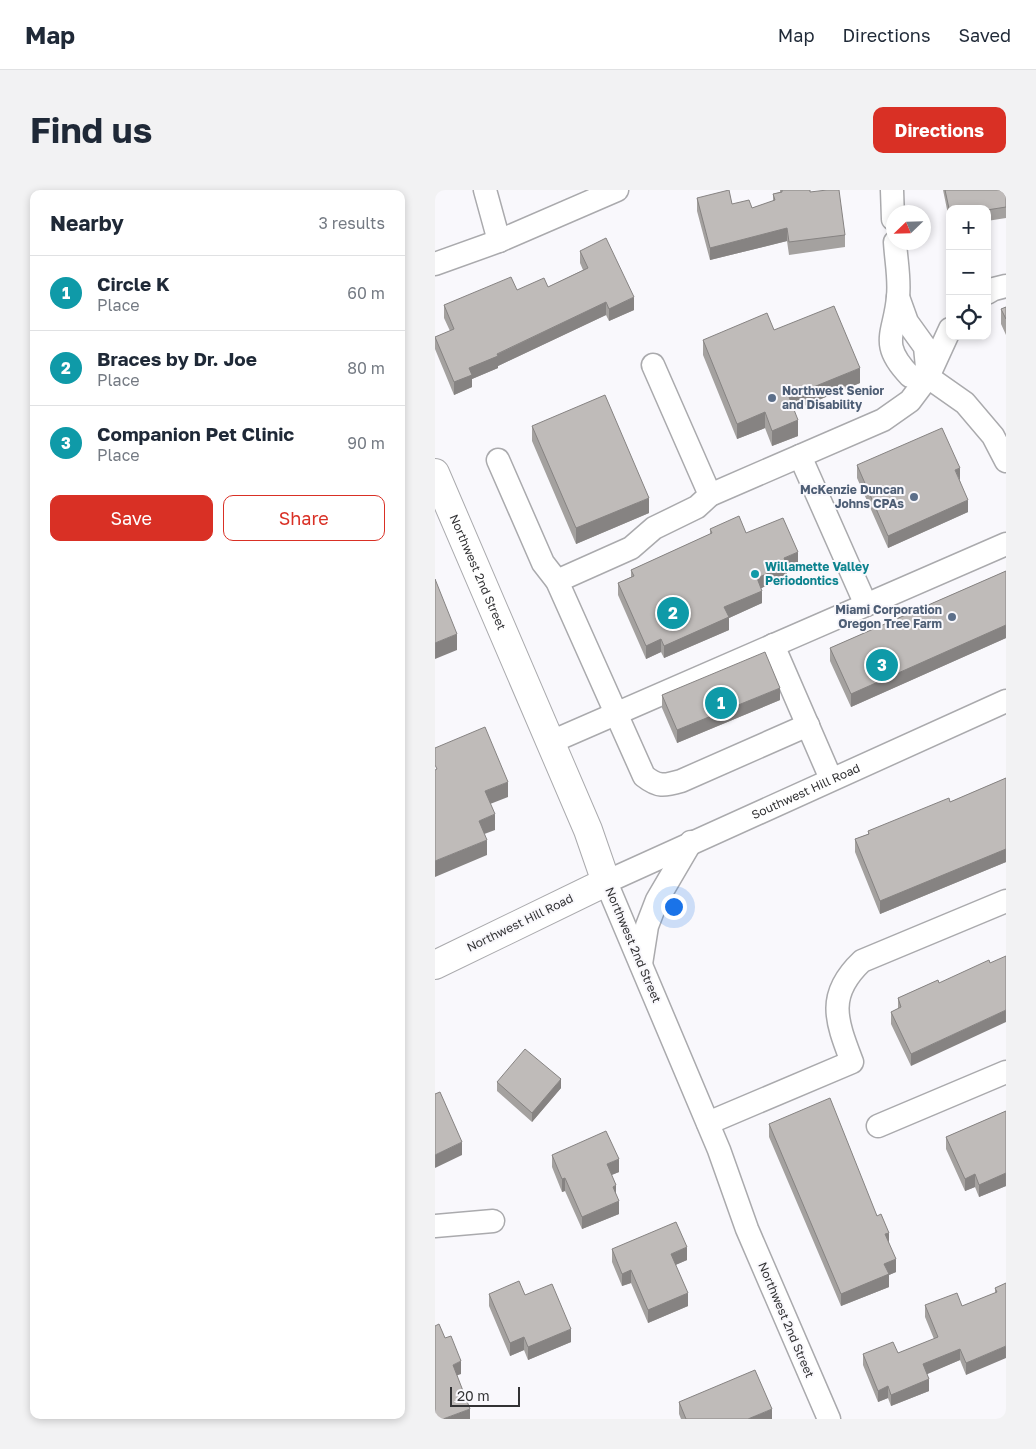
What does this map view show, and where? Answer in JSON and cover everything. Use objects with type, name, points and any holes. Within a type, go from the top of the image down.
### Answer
[{"type":"main road","name":"Northwest 2nd Street","points":[[435,472],[588,830],[606,882]]},
{"type":"main road","name":"Northwest Hill Road","points":[[435,965],[606,882]]},
{"type":"street","points":[[485,190],[499,241]]},
{"type":"street","points":[[435,264],[499,241],[617,190]]},
{"type":"street","points":[[891,190],[892,205]]},
{"type":"street","points":[[895,250],[898,298],[907,322],[925,347],[928,376],[965,403],[993,436],[1006,461]]},
{"type":"street","points":[[991,290],[1006,286]]},
{"type":"street","points":[[557,581],[631,548],[653,528],[697,507],[710,495],[883,420],[911,401],[928,376],[946,338]]},
{"type":"street","points":[[653,365],[710,495]]},
{"type":"street","points":[[800,456],[866,605]]},
{"type":"street","points":[[498,460],[543,563],[557,581],[644,776],[655,784],[667,785],[681,781],[808,725]]},
{"type":"street","points":[[551,742],[1006,544]]},
{"type":"street","points":[[773,645],[831,779]]},
{"type":"street","name":"Southwest Hill Road","points":[[606,882],[1006,701]]},
{"type":"street","points":[[641,964],[647,926],[657,900],[691,842]]},
{"type":"street","name":"Northwest 2nd Street","points":[[606,882],[708,1123],[747,1229],[829,1419]]},
{"type":"street","points":[[708,1123],[852,1062],[842,1037],[838,1012],[838,992],[847,976],[862,961],[1006,901]]},
{"type":"street","points":[[878,1126],[1006,1072]]},
{"type":"street","points":[[435,1226],[493,1221]]},
{"type":"building","points":[[729,190],[732,204],[749,200],[752,208],[775,200],[773,194],[782,192],[782,190],[810,190],[810,192],[839,190],[845,235],[789,242],[787,228],[710,248],[697,198]]},
{"type":"building","points":[[945,190],[1006,190],[1006,207],[991,209],[991,205],[948,205]]},
{"type":"building","points":[[606,238],[634,297],[609,309],[606,302],[497,354],[498,356],[469,368],[472,375],[454,382],[435,337],[454,329],[444,305],[511,277],[517,290],[544,278],[548,287],[588,268],[580,251]]},
{"type":"building","name":"Northwest Senior and Disability","points":[[834,306],[860,368],[789,397],[798,420],[772,431],[765,412],[737,424],[703,340],[767,313],[774,330]]},
{"type":"building","points":[[1006,307],[1006,319],[1001,309]]},
{"type":"building","points":[[605,395],[649,498],[576,528],[532,426]]},
{"type":"building","name":"McKenzie Duncan Johns CPAs","points":[[942,428],[960,468],[955,470],[968,500],[888,536],[857,465]]},
{"type":"building","points":[[739,516],[746,533],[783,518],[798,552],[784,558],[787,565],[757,578],[762,591],[724,607],[729,617],[664,646],[661,639],[646,646],[618,583],[634,576],[631,570],[712,533],[710,529]]},
{"type":"building","points":[[1006,571],[1006,625],[851,694],[830,648]]},
{"type":"building","points":[[435,579],[457,634],[435,643]]},
{"type":"building","points":[[765,652],[780,688],[677,730],[662,695]]},
{"type":"building","points":[[485,727],[508,782],[485,791],[495,814],[479,821],[487,840],[435,861],[435,770],[437,769],[435,765],[435,748]]},
{"type":"building","points":[[1006,778],[1006,849],[880,901],[855,839],[869,834],[868,831],[949,798],[950,802]]},
{"type":"building","points":[[1006,956],[1006,1010],[911,1054],[891,1012],[901,1007],[898,998],[938,980],[939,983],[989,960],[990,963]]},
{"type":"building","points":[[525,1049],[561,1079],[532,1113],[497,1082]]},
{"type":"building","points":[[440,1092],[462,1142],[435,1155],[435,1094]]},
{"type":"building","points":[[830,1098],[877,1216],[881,1214],[889,1233],[885,1234],[896,1259],[884,1264],[889,1274],[841,1294],[769,1124]]},
{"type":"building","points":[[1006,1111],[1006,1173],[979,1185],[975,1174],[965,1179],[946,1137]]},
{"type":"building","points":[[606,1131],[619,1159],[607,1164],[616,1185],[613,1187],[619,1201],[582,1217],[565,1178],[562,1179],[552,1155]]},
{"type":"building","points":[[676,1222],[687,1247],[671,1254],[688,1293],[648,1310],[631,1270],[622,1274],[612,1249]]},
{"type":"building","points":[[519,1281],[525,1295],[552,1284],[571,1329],[528,1347],[524,1337],[510,1343],[489,1294]]},
{"type":"building","points":[[1006,1283],[1006,1346],[966,1363],[960,1349],[923,1364],[929,1379],[891,1395],[888,1386],[878,1391],[863,1354],[893,1342],[898,1353],[938,1337],[925,1305],[957,1293],[962,1306],[997,1292],[995,1288]]},
{"type":"building","points":[[439,1324],[445,1338],[451,1336],[461,1361],[453,1365],[470,1409],[443,1419],[435,1419],[435,1326]]},
{"type":"building","points":[[755,1370],[772,1409],[748,1419],[686,1419],[679,1402]]},
{"type":"place","name":"Northwest Senior and Disability","points":[[772,398]]},
{"type":"place","name":"McKenzie Duncan Johns CPAs","points":[[914,497]]},
{"type":"place","name":"Willamette Valley Periodontics","points":[[755,574]]},
{"type":"place","name":"Braces by Dr. Joe","points":[[673,613]]},
{"type":"place","name":"Miami Corporation Oregon Tree Farm","points":[[952,617]]},
{"type":"place","name":"Companion Pet Clinic","points":[[882,665]]},
{"type":"place","name":"Circle K","points":[[721,703]]}]
